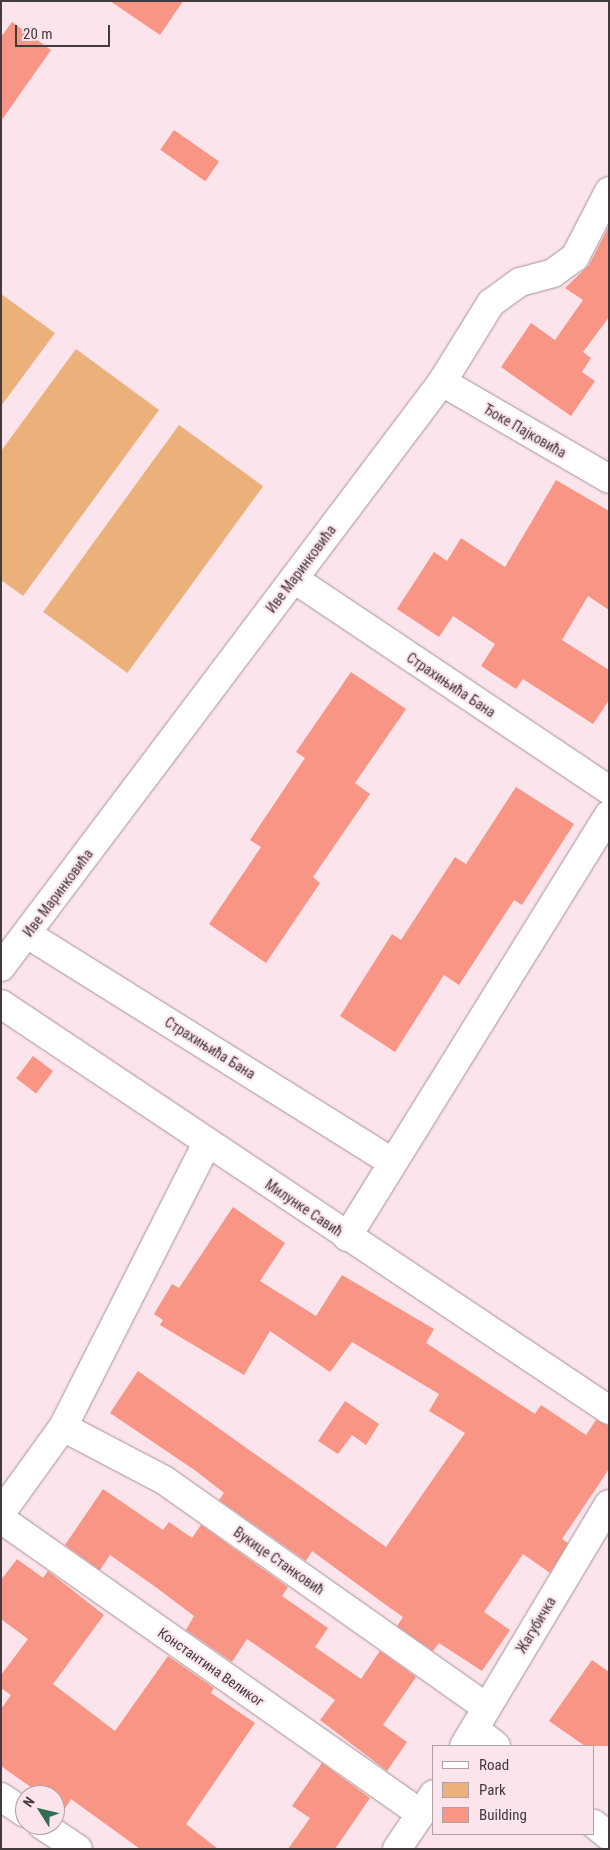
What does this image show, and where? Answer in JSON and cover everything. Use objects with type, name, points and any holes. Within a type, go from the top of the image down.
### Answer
[{"type":"street","name":"Иве Маринковића","points":[[1,967],[442,382],[491,303],[520,282],[553,273],[574,257],[609,191]]},
{"type":"street","name":"Ђоке Пајковића","points":[[442,382],[609,479]]},
{"type":"street","name":"Страхињића Бана","points":[[294,579],[609,790]]},
{"type":"street","points":[[347,1237],[609,815]]},
{"type":"street","name":"Страхињића Бана","points":[[27,934],[392,1162]]},
{"type":"street","name":"Милунке Савић","points":[[1,1004],[347,1237],[609,1410]]},
{"type":"street","points":[[1,1513],[63,1427],[207,1142]]},
{"type":"street","name":"Вукице Станковић","points":[[63,1427],[164,1480],[495,1745]]},
{"type":"street","name":"Жагубичка","points":[[475,1728],[609,1504]]},
{"type":"street","name":"Константина Великог","points":[[1,1519],[427,1804]]},
{"type":"street","points":[[1,1797],[15,1806]]},
{"type":"street","points":[[397,1849],[427,1804]]},
{"type":"street","points":[[595,1825],[609,1836]]},
{"type":"street","points":[[57,1835],[78,1849]]},
{"type":"green space","points":[[1,294],[55,333],[1,406]]},
{"type":"green space","points":[[76,349],[159,410],[23,596],[1,580],[1,451]]},
{"type":"green space","points":[[179,425],[263,486],[127,673],[43,612]]},
{"type":"building","points":[[110,1],[183,1],[160,35]]},
{"type":"building","points":[[12,22],[51,50],[1,121],[1,37]]},
{"type":"building","points":[[174,130],[219,162],[205,181],[160,150]]},
{"type":"building","points":[[609,226],[609,317],[583,352],[591,358],[582,372],[595,381],[571,416],[501,367],[531,323],[555,340],[583,300],[565,288],[589,265]]},
{"type":"building","points":[[556,480],[609,511],[609,610],[588,596],[562,640],[609,670],[609,700],[593,724],[523,679],[516,689],[481,666],[495,644],[453,616],[439,637],[397,609],[434,552],[447,561],[461,538],[505,567]]},
{"type":"building","points":[[351,672],[406,709],[355,783],[370,794],[313,877],[320,883],[266,963],[209,924],[261,847],[250,840],[305,758],[296,752]]},
{"type":"building","points":[[516,787],[574,824],[522,905],[514,900],[459,985],[444,975],[395,1052],[340,1016],[392,934],[401,940],[455,857],[466,864]]},
{"type":"building","points":[[33,1056],[53,1071],[36,1093],[16,1078]]},
{"type":"building","points":[[233,1207],[285,1243],[260,1281],[316,1316],[342,1275],[434,1329],[426,1343],[535,1414],[541,1405],[586,1435],[596,1420],[609,1426],[609,1469],[562,1539],[568,1543],[550,1573],[523,1554],[484,1612],[510,1630],[482,1671],[439,1643],[433,1651],[397,1626],[403,1617],[312,1551],[306,1561],[219,1500],[224,1493],[196,1471],[110,1413],[138,1371],[386,1547],[465,1433],[429,1411],[439,1394],[352,1342],[330,1372],[270,1331],[244,1375],[160,1325],[163,1320],[154,1314],[172,1284],[179,1288]]},
{"type":"building","points":[[345,1401],[379,1424],[366,1445],[352,1435],[338,1454],[318,1441]]},
{"type":"building","points":[[103,1489],[163,1530],[169,1522],[192,1538],[201,1525],[288,1587],[282,1596],[328,1628],[315,1647],[361,1679],[380,1651],[416,1677],[383,1725],[407,1742],[387,1771],[320,1720],[335,1700],[247,1639],[232,1662],[186,1630],[194,1616],[110,1555],[100,1570],[65,1545]]},
{"type":"building","points":[[17,1559],[43,1578],[48,1571],[104,1615],[53,1684],[115,1731],[168,1656],[214,1688],[211,1693],[255,1723],[186,1824],[218,1849],[140,1849],[71,1799],[65,1808],[65,1785],[28,1785],[1,1766],[1,1709],[11,1695],[1,1688],[1,1675],[28,1639],[1,1619],[1,1580]]},
{"type":"building","points":[[592,1660],[609,1672],[609,1746],[584,1745],[549,1721]]},
{"type":"building","points":[[322,1763],[370,1798],[335,1849],[288,1849],[310,1818],[292,1806]]}]
